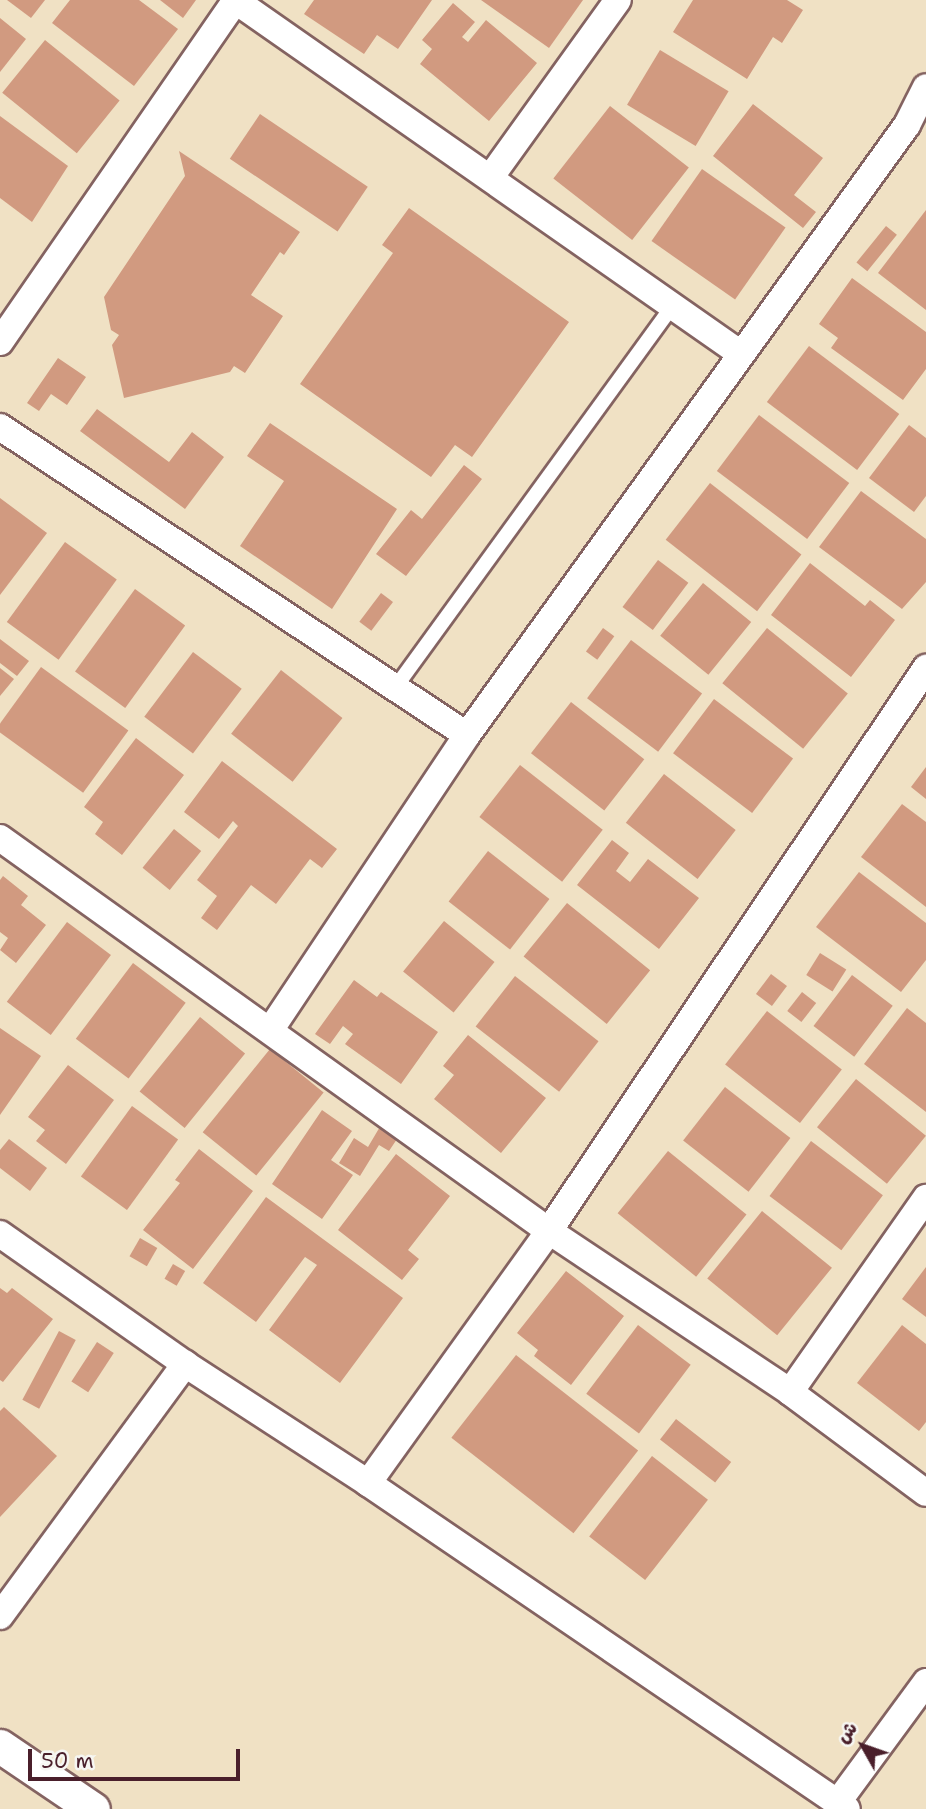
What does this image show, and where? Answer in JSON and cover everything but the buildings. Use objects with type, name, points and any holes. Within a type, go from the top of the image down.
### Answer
[{"type":"street","points":[[0,342],[236,0],[741,354]]},
{"type":"street","points":[[490,178],[618,0]]},
{"type":"street","points":[[271,1030],[467,735],[741,354],[916,132],[926,87]]},
{"type":"street","points":[[0,427],[467,735]]},
{"type":"street","points":[[368,1483],[549,1231],[926,668]]},
{"type":"street","points":[[0,838],[549,1231],[790,1392],[926,1493]]},
{"type":"street","points":[[790,1392],[926,1198]]},
{"type":"street","points":[[0,1234],[185,1364],[368,1483],[842,1806],[926,1682]]},
{"type":"street","points":[[0,1615],[185,1364]]},
{"type":"street","points":[[0,1746],[93,1809]]},
{"type":"lane","points":[[395,688],[673,306]]}]
